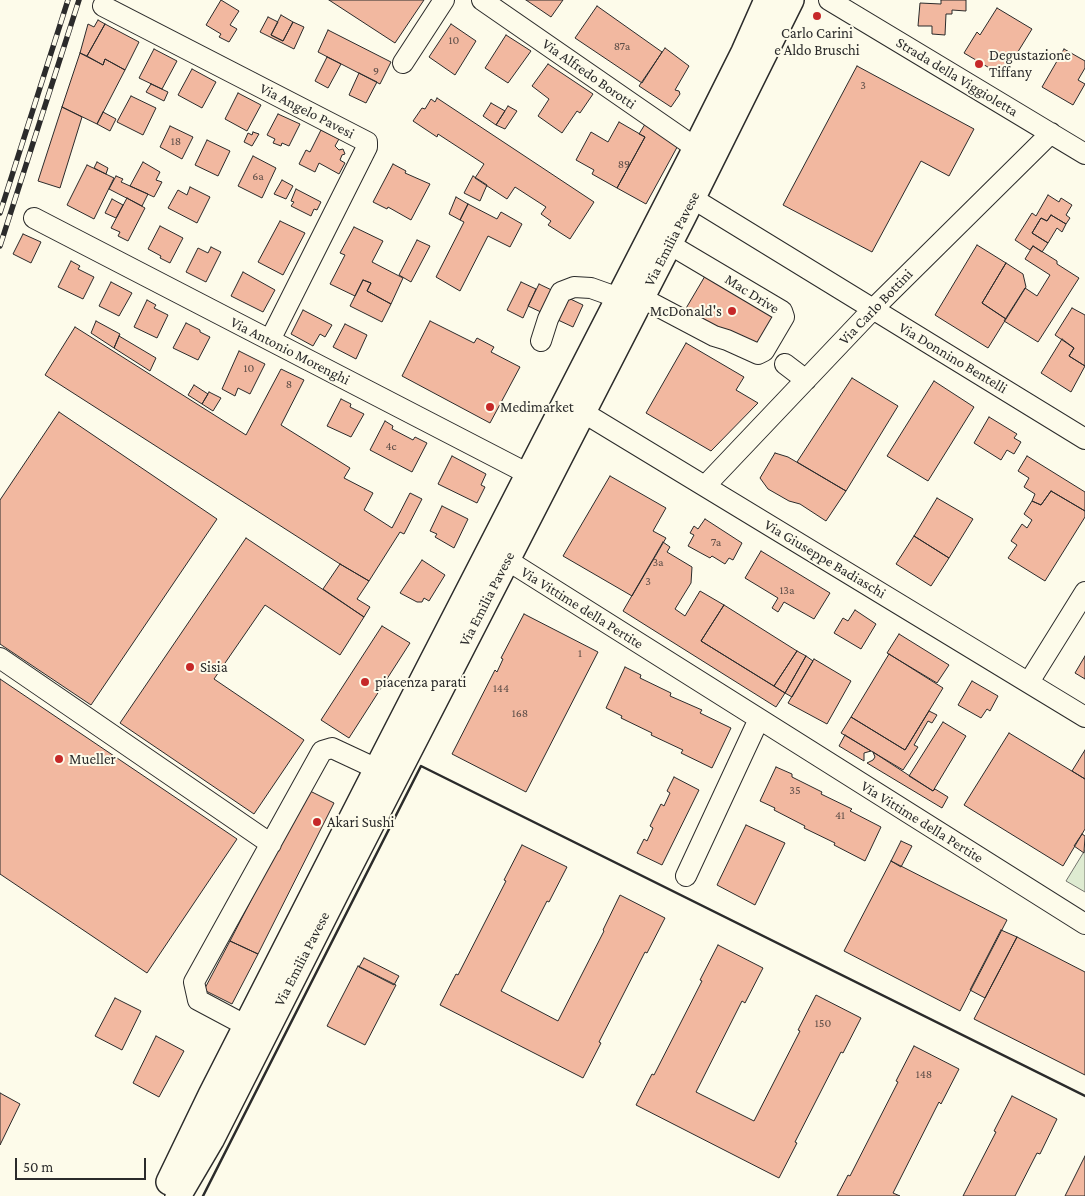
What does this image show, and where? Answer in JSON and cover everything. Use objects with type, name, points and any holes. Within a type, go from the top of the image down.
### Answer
[{"type":"main road","name":"Via Emilia Pavese","points":[[178,1196],[211,1140],[255,1031],[389,761],[630,298],[696,148],[744,52],[767,0]]},
{"type":"main road","name":"Via Emilia Pavese","points":[[630,298],[669,244],[791,0]]},
{"type":"main road","name":"Via Emilia Pavese","points":[[389,761],[507,560],[537,478]]},
{"type":"main road","name":"Via Emilia Pavese","points":[[163,1196],[211,1095],[255,1031]]},
{"type":"street","points":[[403,63],[444,0]]},
{"type":"street","name":"Via Alfredo Borotti","points":[[482,0],[696,148]]},
{"type":"street","name":"Strada della Viggioletta","points":[[829,0],[1085,154]]},
{"type":"street","name":"Via Angelo Pavesi","points":[[103,6],[367,142],[368,147],[270,340]]},
{"type":"street","name":"Via Carlo Bottini","points":[[705,486],[873,309],[1051,133]]},
{"type":"street","name":"Via Donnino Bentelli","points":[[692,198],[1085,439]]},
{"type":"street","name":"Via Antonio Morenghi","points":[[34,218],[537,478]]},
{"type":"street","name":"Mac Drive","points":[[630,298],[758,354],[764,351],[784,317],[782,311],[669,244]]},
{"type":"street","points":[[541,341],[548,319],[561,292],[574,287],[591,288],[630,298]]},
{"type":"street","points":[[785,364],[806,380]]},
{"type":"street","name":"Via Giuseppe Badiaschi","points":[[574,406],[1085,716]]},
{"type":"street","name":"Via Vittime della Pertite","points":[[507,560],[1085,924]]},
{"type":"street","points":[[1029,682],[1085,592]]},
{"type":"street","points":[[0,658],[271,844]]},
{"type":"street","points":[[686,876],[759,719]]},
{"type":"street","points":[[255,1031],[198,1000],[194,982],[322,751],[332,748],[389,761]]},
{"type":"green space","points":[[1085,850],[1085,892],[1066,881]]},
{"type":"building","points":[[221,0],[239,11],[230,25],[237,29],[229,42],[219,37],[221,34],[206,25]]},
{"type":"building","points":[[329,0],[424,0],[395,43]]},
{"type":"building","points":[[526,0],[563,0],[551,17]]},
{"type":"building","points":[[941,0],[966,0],[966,11],[952,10],[952,14],[946,14],[945,35],[932,34],[932,26],[918,26],[920,3],[941,4]]},
{"type":"building","points":[[597,6],[662,52],[642,83],[575,38]]},
{"type":"building","points":[[997,8],[1032,29],[1003,76],[964,53],[977,32],[980,35]]},
{"type":"building","points":[[281,15],[293,22],[283,41],[271,35]]},
{"type":"building","points":[[268,17],[278,22],[271,35],[283,41],[293,22],[304,27],[294,49],[260,32]]},
{"type":"building","points":[[98,20],[105,24],[87,56],[80,53],[88,24],[94,27]]},
{"type":"building","points":[[105,24],[139,42],[125,70],[105,59],[103,65],[87,56]]},
{"type":"building","points":[[451,24],[476,41],[455,75],[429,57]]},
{"type":"building","points":[[328,30],[391,62],[380,84],[318,52]]},
{"type":"building","points":[[506,35],[531,51],[508,83],[485,68]]},
{"type":"building","points":[[665,48],[689,66],[675,90],[679,91],[680,94],[671,107],[639,86]]},
{"type":"building","points":[[154,49],[177,61],[162,89],[139,78]]},
{"type":"building","points":[[1064,49],[1085,61],[1085,68],[1078,80],[1085,84],[1073,105],[1042,87]]},
{"type":"building","points":[[80,53],[103,65],[105,59],[125,70],[97,124],[62,107]]},
{"type":"building","points":[[327,57],[341,64],[328,88],[315,81]]},
{"type":"building","points":[[548,64],[593,94],[580,113],[577,111],[562,133],[538,116],[549,99],[532,86]]},
{"type":"building","points":[[857,66],[974,129],[949,176],[921,161],[872,252],[783,205]]},
{"type":"building","points":[[192,69],[216,82],[202,108],[178,95]]},
{"type":"building","points":[[359,73],[377,82],[366,103],[349,95]]},
{"type":"building","points":[[151,84],[168,92],[164,101],[146,92]]},
{"type":"building","points":[[238,93],[261,105],[247,131],[225,119]]},
{"type":"building","points":[[131,96],[156,108],[143,135],[117,122]]},
{"type":"building","points":[[437,98],[594,202],[570,239],[548,225],[551,221],[541,214],[546,207],[515,187],[507,199],[475,178],[484,164],[438,134],[437,137],[413,121],[422,108],[425,109],[431,99],[435,102]]},
{"type":"building","points":[[491,103],[505,111],[496,125],[483,116]]},
{"type":"building","points":[[508,106],[517,111],[505,129],[496,125]]},
{"type":"building","points":[[62,107],[82,117],[60,188],[38,181]]},
{"type":"building","points":[[103,112],[116,119],[110,131],[97,124]]},
{"type":"building","points":[[278,114],[300,124],[289,146],[282,143],[281,146],[273,143],[275,139],[267,135]]},
{"type":"building","points":[[647,121],[681,140],[646,204],[617,188],[645,137],[639,134]]},
{"type":"building","points":[[619,122],[645,137],[617,188],[592,174],[594,170],[576,160],[591,132],[608,142]]},
{"type":"building","points":[[170,126],[193,137],[182,159],[160,147]]},
{"type":"building","points":[[321,130],[339,139],[335,146],[339,150],[343,149],[345,154],[342,155],[340,160],[345,163],[339,174],[319,163],[315,172],[299,164],[306,150],[310,152]]},
{"type":"building","points":[[253,132],[259,134],[252,146],[244,142],[248,133],[252,135]]},
{"type":"building","points":[[207,140],[230,151],[218,176],[195,165]]},
{"type":"building","points":[[253,156],[276,168],[262,198],[238,186]]},
{"type":"building","points":[[97,162],[108,168],[106,174],[94,168]]},
{"type":"building","points":[[143,162],[160,172],[156,180],[162,182],[154,197],[130,186]]},
{"type":"building","points":[[393,164],[406,171],[405,173],[430,184],[411,220],[388,207],[387,209],[373,202]]},
{"type":"building","points":[[87,165],[114,178],[94,219],[67,205]]},
{"type":"building","points":[[116,176],[123,179],[121,182],[148,194],[142,206],[109,189]]},
{"type":"building","points":[[473,176],[487,185],[480,201],[464,193]]},
{"type":"building","points":[[282,180],[293,186],[286,199],[274,194]]},
{"type":"building","points":[[190,187],[210,197],[197,223],[168,208],[178,190],[187,195]]},
{"type":"building","points":[[296,189],[321,202],[317,210],[314,209],[311,216],[291,206],[294,202],[291,201]]},
{"type":"building","points":[[1048,195],[1059,202],[1061,198],[1072,205],[1066,215],[1070,218],[1066,224],[1051,215],[1047,221],[1041,218],[1032,233],[1048,243],[1042,252],[1033,246],[1030,250],[1015,240],[1032,213],[1036,216]]},
{"type":"building","points":[[456,197],[468,204],[460,220],[449,214]]},
{"type":"building","points":[[127,198],[145,208],[128,241],[118,236],[120,232],[111,228]]},
{"type":"building","points":[[112,199],[123,205],[116,218],[105,213]]},
{"type":"building","points":[[468,204],[497,219],[501,212],[522,224],[510,247],[488,236],[460,291],[436,277],[464,222],[460,220]]},
{"type":"building","points":[[1051,215],[1066,224],[1062,232],[1057,228],[1048,243],[1032,233],[1041,218],[1047,221]]},
{"type":"building","points":[[280,221],[305,233],[283,275],[258,262]]},
{"type":"building","points":[[160,226],[183,238],[170,263],[148,249]]},
{"type":"building","points":[[354,227],[383,241],[372,262],[403,278],[391,304],[367,291],[371,283],[363,280],[355,296],[330,284],[345,255],[340,253]]},
{"type":"building","points":[[23,234],[41,242],[31,263],[13,254]]},
{"type":"building","points":[[417,240],[430,246],[411,282],[399,275]]},
{"type":"building","points":[[977,245],[1006,263],[982,303],[1006,319],[988,348],[935,315]]},
{"type":"building","points":[[1033,246],[1079,278],[1038,342],[1004,321],[1025,288],[1037,296],[1050,275],[1025,259]]},
{"type":"building","points":[[211,247],[221,252],[206,282],[186,272],[198,248],[208,253]]},
{"type":"building","points":[[71,261],[80,266],[78,269],[94,277],[83,299],[58,287]]},
{"type":"building","points":[[1006,263],[1023,274],[1026,287],[1006,319],[982,303]]},
{"type":"building","name":"McDonald's","points":[[708,271],[778,312],[756,351],[685,310]]},
{"type":"building","points":[[243,272],[275,290],[263,312],[231,296]]},
{"type":"building","points":[[363,280],[371,283],[367,291],[391,304],[382,322],[350,306]]},
{"type":"building","points":[[111,282],[132,293],[119,316],[99,306]]},
{"type":"building","points":[[521,282],[536,289],[523,318],[507,310]]},
{"type":"building","points":[[539,284],[583,305],[573,327],[528,306]]},
{"type":"building","points":[[147,300],[156,305],[154,308],[168,315],[157,338],[134,327]]},
{"type":"building","points":[[1072,308],[1085,315],[1085,366],[1069,356],[1074,348],[1055,335]]},
{"type":"building","points":[[303,310],[332,325],[325,337],[320,334],[313,346],[291,334]]},
{"type":"building","points":[[96,321],[120,334],[114,348],[91,333]]},
{"type":"building","points":[[430,321],[474,343],[477,338],[494,347],[491,352],[520,367],[490,423],[402,376]]},
{"type":"building","points":[[186,323],[210,337],[198,360],[173,348]]},
{"type":"building","points":[[345,324],[367,335],[356,359],[333,347]]},
{"type":"building","points":[[75,327],[246,435],[281,369],[304,380],[281,425],[350,468],[344,478],[373,493],[364,510],[392,528],[410,493],[422,499],[404,534],[400,532],[369,581],[340,564],[45,375]]},
{"type":"building","points":[[119,336],[156,358],[150,371],[114,348]]},
{"type":"building","points":[[1062,339],[1074,348],[1069,356],[1085,366],[1071,392],[1041,373]]},
{"type":"building","points":[[686,343],[744,377],[736,390],[758,403],[711,451],[646,413]]},
{"type":"building","points":[[239,351],[265,364],[250,394],[238,388],[235,396],[222,389]]},
{"type":"building","points":[[852,378],[898,406],[846,491],[797,462]]},
{"type":"building","points":[[934,381],[974,407],[928,481],[887,456]]},
{"type":"building","points":[[194,385],[208,394],[202,404],[188,395]]},
{"type":"building","points":[[209,392],[221,398],[213,411],[202,404]]},
{"type":"building","points":[[341,399],[351,404],[350,407],[364,414],[351,437],[327,426]]},
{"type":"building","points":[[59,412],[217,519],[91,705],[0,644],[0,500]]},
{"type":"building","points":[[989,417],[1017,434],[1014,438],[1021,442],[1014,454],[1007,450],[1001,460],[974,443]]},
{"type":"building","points":[[385,421],[393,426],[392,429],[413,440],[415,437],[427,443],[412,472],[370,450]]},
{"type":"building","points":[[775,453],[788,457],[846,491],[826,521],[800,504],[789,501],[768,489],[760,478]]},
{"type":"building","points":[[452,456],[486,474],[481,485],[485,487],[477,503],[438,484]]},
{"type":"building","points":[[1027,456],[1085,492],[1085,511],[1051,491],[1041,505],[1032,501],[1035,494],[1024,487],[1029,478],[1018,471]]},
{"type":"building","points":[[610,476],[666,508],[653,531],[666,538],[632,596],[563,556]]},
{"type":"building","points":[[1051,491],[1085,511],[1085,517],[1045,581],[1008,558],[1017,545],[1011,541],[1022,524],[1027,528],[1032,520],[1024,514],[1032,501],[1041,505]]},
{"type":"building","points":[[937,498],[973,519],[949,558],[914,536]]},
{"type":"building","points":[[442,506],[468,519],[454,548],[435,537],[437,534],[430,531]]},
{"type":"building","points":[[705,519],[742,543],[733,560],[729,558],[725,564],[712,556],[710,558],[688,546],[694,535],[690,533],[694,526],[698,529]]},
{"type":"building","points":[[914,536],[949,558],[931,586],[896,564]]},
{"type":"building","name":"Sisia","points":[[246,538],[364,617],[340,655],[265,605],[214,679],[304,740],[254,814],[120,723]]},
{"type":"building","points":[[663,542],[670,547],[667,552],[692,567],[691,583],[675,609],[685,616],[700,591],[724,605],[701,641],[785,693],[776,707],[623,611]]},
{"type":"building","points":[[761,551],[830,593],[814,619],[784,602],[778,612],[772,608],[778,598],[745,578]]},
{"type":"building","points":[[422,560],[445,575],[429,601],[424,598],[422,602],[417,602],[400,593]]},
{"type":"building","points":[[340,564],[369,581],[357,599],[370,607],[364,617],[323,589]]},
{"type":"building","points":[[724,605],[797,651],[774,686],[701,641]]},
{"type":"building","points":[[855,610],[876,624],[861,649],[834,633],[843,618],[848,621]]},
{"type":"building","points":[[524,614],[598,652],[526,792],[452,754],[495,670],[497,672],[503,659],[501,658]]},
{"type":"building","name":"piacenza parati","points":[[382,626],[410,643],[349,738],[321,720]]},
{"type":"building","points":[[899,634],[949,665],[937,683],[887,653]]},
{"type":"building","points":[[797,651],[806,656],[785,693],[774,686]]},
{"type":"building","points":[[889,654],[943,688],[905,750],[851,717]]},
{"type":"building","points":[[806,656],[813,661],[792,697],[785,693]]},
{"type":"building","points":[[1085,656],[1085,679],[1075,673]]},
{"type":"building","points":[[814,659],[851,681],[827,724],[788,703]]},
{"type":"building","points":[[625,667],[641,675],[640,678],[671,693],[670,696],[702,710],[700,713],[731,728],[712,768],[681,753],[683,750],[651,735],[652,733],[621,718],[622,716],[606,708]]},
{"type":"building","name":"Mueller","points":[[0,679],[237,839],[147,973],[0,874]]},
{"type":"building","points":[[972,681],[998,696],[990,711],[987,709],[981,718],[958,705]]},
{"type":"building","points":[[929,711],[937,715],[932,723],[928,721],[914,745],[918,747],[903,770],[841,733],[851,717],[905,750]]},
{"type":"building","points":[[943,722],[966,736],[933,791],[909,776]]},
{"type":"building","points":[[1009,733],[1085,779],[1085,829],[1063,866],[964,805]]},
{"type":"building","points":[[845,735],[871,751],[864,753],[864,761],[839,746]]},
{"type":"building","points":[[1085,750],[1085,779],[1072,771]]},
{"type":"building","points":[[873,752],[933,791],[935,789],[948,797],[942,808],[867,763],[875,757]]},
{"type":"building","points":[[776,767],[792,774],[792,777],[822,792],[821,794],[852,809],[850,811],[881,827],[865,861],[834,845],[835,843],[804,828],[805,826],[760,801]]},
{"type":"building","points":[[674,777],[699,790],[662,865],[637,853],[644,839],[647,841],[653,828],[650,826],[661,804],[664,806],[670,793],[667,791]]},
{"type":"building","points":[[308,790],[334,803],[258,954],[230,941]]},
{"type":"building","points":[[746,825],[785,843],[755,905],[717,885]]},
{"type":"building","points":[[1082,834],[1085,836],[1084,853],[1074,846]]},
{"type":"building","points":[[901,841],[912,846],[901,867],[891,861]]},
{"type":"building","points":[[522,845],[567,867],[549,902],[547,901],[501,991],[558,1021],[604,931],[620,895],[665,918],[647,953],[645,952],[599,1042],[601,1043],[583,1078],[440,1005],[456,974],[458,975],[506,881],[504,880]]},
{"type":"building","points":[[891,861],[1007,920],[960,1011],[844,951]]},
{"type":"building","points":[[1001,930],[1017,937],[985,998],[970,990]]},
{"type":"building","points":[[1017,937],[1085,972],[1085,1075],[974,1019]]},
{"type":"building","points":[[230,941],[258,954],[232,1004],[204,990]]},
{"type":"building","points":[[718,945],[763,968],[745,1003],[742,1001],[696,1092],[754,1121],[800,1031],[798,1030],[816,995],[861,1018],[843,1053],[841,1052],[795,1142],[797,1143],[779,1178],[636,1105],[652,1074],[654,1075],[702,981],[700,980]]},
{"type":"building","points":[[364,958],[399,976],[394,985],[359,967]]},
{"type":"building","points":[[358,966],[396,985],[365,1045],[327,1026]]},
{"type":"building","points":[[115,998],[141,1011],[122,1050],[95,1036]]},
{"type":"building","points":[[156,1036],[184,1051],[159,1097],[133,1083]]},
{"type":"building","points":[[914,1046],[959,1069],[941,1104],[939,1102],[893,1193],[900,1196],[837,1196],[848,1175],[850,1176],[898,1082],[896,1081]]},
{"type":"building","points":[[0,1093],[20,1104],[0,1145]]},
{"type":"building","points":[[1012,1096],[1057,1119],[1040,1154],[1037,1153],[1015,1196],[963,1196],[996,1132],[994,1131]]},
{"type":"building","points":[[1085,1156],[1085,1196],[1065,1196]]},
{"type":"railway","points":[[0,213],[68,0]]},
{"type":"railway","points":[[0,246],[79,0]]},
{"type":"wall","points":[[203,1196],[421,766],[1085,1096]]},
{"type":"place","name":"Carlo Carini e Aldo Bruschi","points":[[817,16]]},
{"type":"place","name":"Degustazione Tiffany","points":[[979,64]]},
{"type":"place","name":"McDonald's","points":[[732,311]]},
{"type":"place","name":"Medimarket","points":[[490,407]]},
{"type":"place","name":"Sisia","points":[[190,667]]},
{"type":"place","name":"piacenza parati","points":[[365,682]]},
{"type":"place","name":"Mueller","points":[[59,759]]},
{"type":"place","name":"Akari Sushi","points":[[317,822]]}]
